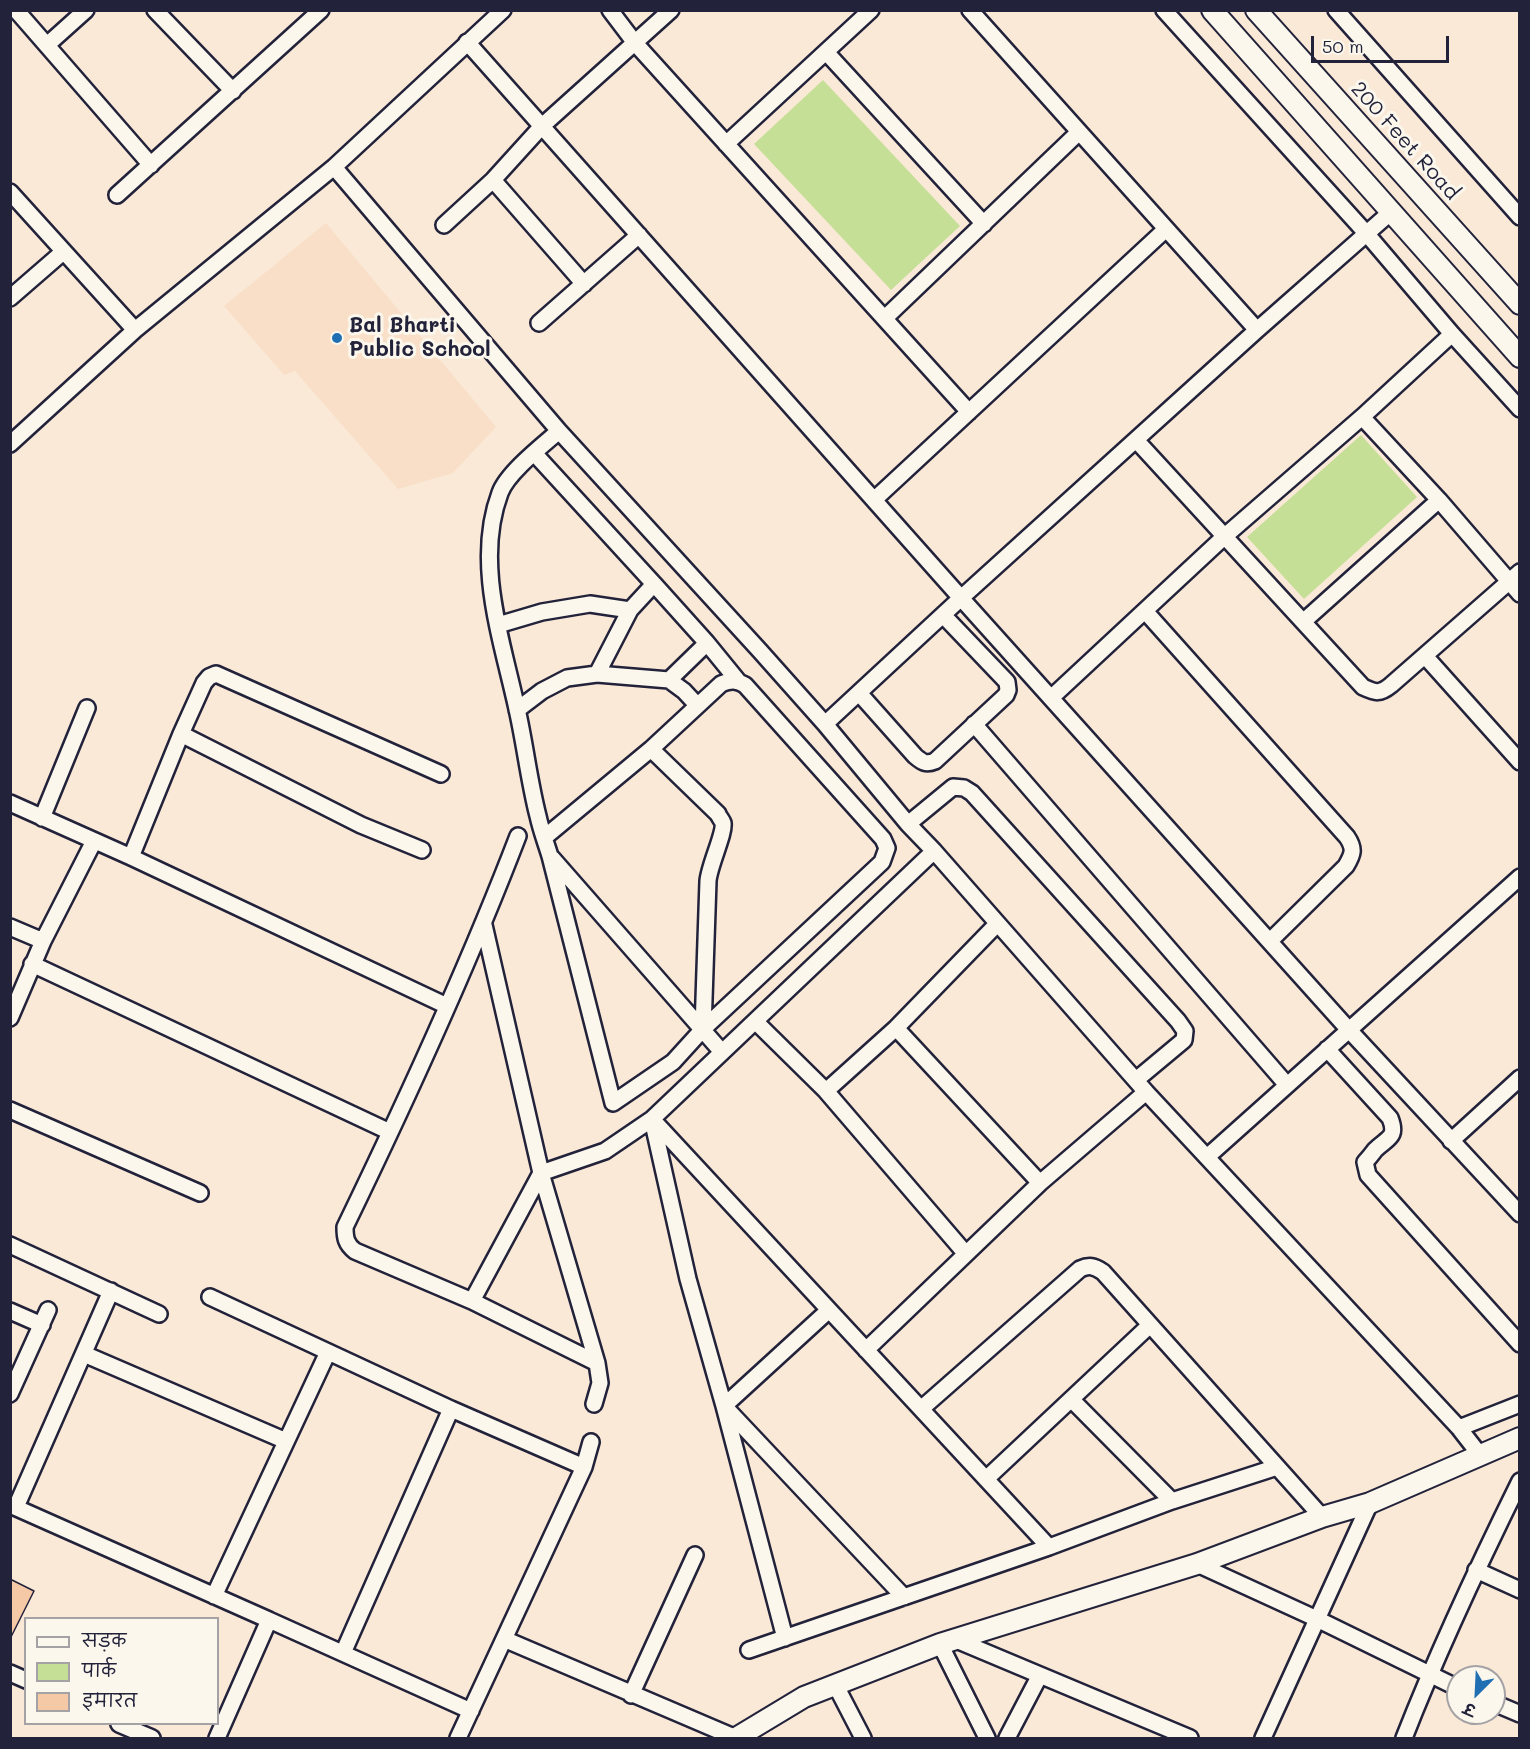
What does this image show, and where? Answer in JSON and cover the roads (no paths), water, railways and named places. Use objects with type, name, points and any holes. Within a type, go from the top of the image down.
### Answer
[{"type":"street","points":[[16,10],[151,165]]},
{"type":"street","points":[[47,45],[86,10]]},
{"type":"street","points":[[155,10],[233,91]]},
{"type":"street","points":[[117,195],[321,10]]},
{"type":"street","points":[[10,444],[135,330],[334,167],[502,10]]},
{"type":"street","points":[[610,10],[635,43],[969,412]]},
{"type":"street","points":[[444,225],[493,180],[542,126],[671,10]]},
{"type":"street","points":[[726,144],[871,10]]},
{"type":"street","points":[[970,10],[1257,330]]},
{"type":"street","points":[[1164,10],[1366,233],[1520,409]]},
{"type":"street","points":[[1212,10],[1520,357]]},
{"type":"street","name":"200 Feet Road","points":[[1256,10],[1520,304]]},
{"type":"street","points":[[1336,10],[1520,217]]},
{"type":"street","points":[[467,42],[961,598],[1349,1029],[1520,1214]]},
{"type":"street","points":[[826,52],[984,224]]},
{"type":"street","points":[[885,318],[1079,132]]},
{"type":"street","points":[[334,167],[560,431],[825,724],[908,824],[1141,1086],[1459,1428],[1480,1455]]},
{"type":"street","points":[[493,180],[584,284]]},
{"type":"street","points":[[10,192],[135,330]]},
{"type":"street","points":[[825,724],[1257,330],[1391,212]]},
{"type":"street","points":[[875,499],[1166,229]]},
{"type":"street","points":[[539,323],[639,235]]},
{"type":"street","points":[[10,298],[63,252]]},
{"type":"street","points":[[1052,697],[1226,536],[1362,417],[1452,334]]},
{"type":"street","points":[[1362,417],[1514,577],[1520,594]]},
{"type":"street","points":[[534,453],[707,643],[738,681],[745,685],[883,840],[887,848],[882,862],[703,1029],[672,1062],[613,1103],[545,837],[538,818],[498,625],[490,573],[489,543],[500,490],[514,472],[534,453],[560,431]]},
{"type":"street","points":[[1136,440],[1363,687],[1376,693],[1383,692],[1514,577]]},
{"type":"street","points":[[1304,621],[1439,500]]},
{"type":"street","points":[[597,674],[630,610],[654,584]]},
{"type":"street","points":[[498,625],[542,612],[590,604],[630,610]]},
{"type":"street","points":[[1145,611],[1352,845],[1353,854],[1346,866],[1270,941]]},
{"type":"street","points":[[859,693],[923,762],[929,764],[935,761],[1006,695],[1008,690],[1006,682],[943,615]]},
{"type":"street","points":[[669,680],[707,643]]},
{"type":"street","points":[[1425,656],[1520,762]]},
{"type":"street","points":[[131,857],[204,683],[209,676],[216,674],[441,774]]},
{"type":"street","points":[[517,710],[542,691],[567,678],[597,674],[669,680],[697,705]]},
{"type":"street","points":[[545,837],[651,749],[721,684],[730,680],[738,681]]},
{"type":"street","points":[[42,818],[87,708]]},
{"type":"street","points":[[974,724],[1287,1085]]},
{"type":"street","points":[[181,734],[361,825],[422,850]]},
{"type":"street","points":[[651,749],[718,814],[722,821],[723,827],[712,859],[708,881],[703,1029]]},
{"type":"street","points":[[866,1350],[1141,1086],[1184,1040],[1185,1031],[972,793],[964,788],[953,787],[908,824]]},
{"type":"street","points":[[10,803],[131,857],[447,1006]]},
{"type":"street","points":[[518,836],[484,925],[345,1227],[345,1237],[347,1245],[354,1251],[472,1301],[597,1363]]},
{"type":"street","points":[[10,1018],[32,964],[94,841]]},
{"type":"street","points":[[472,1301],[541,1173],[606,1151],[652,1119],[934,851]]},
{"type":"street","points":[[550,856],[722,1052]]},
{"type":"street","points":[[1207,1157],[1520,877]]},
{"type":"street","points":[[826,1091],[896,1028],[997,924]]},
{"type":"street","points":[[484,925],[541,1173],[597,1363],[600,1383],[594,1404]]},
{"type":"street","points":[[10,927],[43,941]]},
{"type":"street","points":[[32,964],[390,1132]]},
{"type":"street","points":[[755,1022],[826,1091],[966,1254]]},
{"type":"street","points":[[896,1028],[1040,1183]]},
{"type":"street","points":[[1327,1049],[1390,1118],[1393,1127],[1393,1134],[1389,1140],[1365,1162],[1368,1175],[1520,1344]]},
{"type":"street","points":[[1451,1141],[1519,1081]]},
{"type":"street","points":[[10,1110],[200,1193]]},
{"type":"street","points":[[652,1119],[1049,1547]]},
{"type":"street","points":[[652,1119],[688,1279],[724,1406],[784,1638]]},
{"type":"street","points":[[10,1245],[159,1314]]},
{"type":"street","points":[[921,1409],[1080,1269],[1087,1266],[1095,1267],[1103,1272],[1322,1517]]},
{"type":"street","points":[[111,1291],[13,1506],[471,1711]]},
{"type":"street","points":[[210,1297],[451,1409],[584,1467]]},
{"type":"street","points":[[10,1394],[48,1310]]},
{"type":"street","points":[[724,1406],[829,1310]]},
{"type":"street","points":[[10,1311],[42,1325]]},
{"type":"street","points":[[986,1479],[1150,1326]]},
{"type":"street","points":[[214,1596],[328,1352]]},
{"type":"street","points":[[84,1354],[286,1441]]},
{"type":"street","points":[[1071,1399],[1172,1502]]},
{"type":"street","points":[[1459,1428],[1520,1404]]},
{"type":"street","points":[[724,1406],[904,1597]]},
{"type":"street","points":[[343,1653],[451,1409]]},
{"type":"street","points":[[504,1639],[736,1738],[804,1697],[947,1641],[1197,1564],[1322,1517],[1370,1503],[1520,1438]]},
{"type":"street","points":[[458,1738],[584,1467],[591,1442]]},
{"type":"street","points":[[749,1650],[1277,1467]]},
{"type":"street","points":[[1404,1738],[1429,1675],[1476,1570],[1520,1481]]},
{"type":"street","points":[[1263,1738],[1370,1503]]},
{"type":"street","points":[[631,1695],[695,1555]]},
{"type":"street","points":[[1197,1564],[1317,1619],[1446,1683]]},
{"type":"street","points":[[1476,1570],[1520,1590]]},
{"type":"street","points":[[217,1738],[269,1620]]},
{"type":"street","points":[[947,1641],[1040,1675],[1190,1738]]},
{"type":"street","points":[[947,1641],[987,1738]]},
{"type":"street","points":[[10,1673],[24,1679]]},
{"type":"street","points":[[1007,1738],[1040,1675]]},
{"type":"street","points":[[835,1684],[863,1738]]},
{"type":"street","points":[[1506,1708],[1520,1714]]},
{"type":"street","points":[[122,1725],[152,1738]]},
{"type":"place","name":"Bal Bharti Public School","points":[[337,338]]}]
